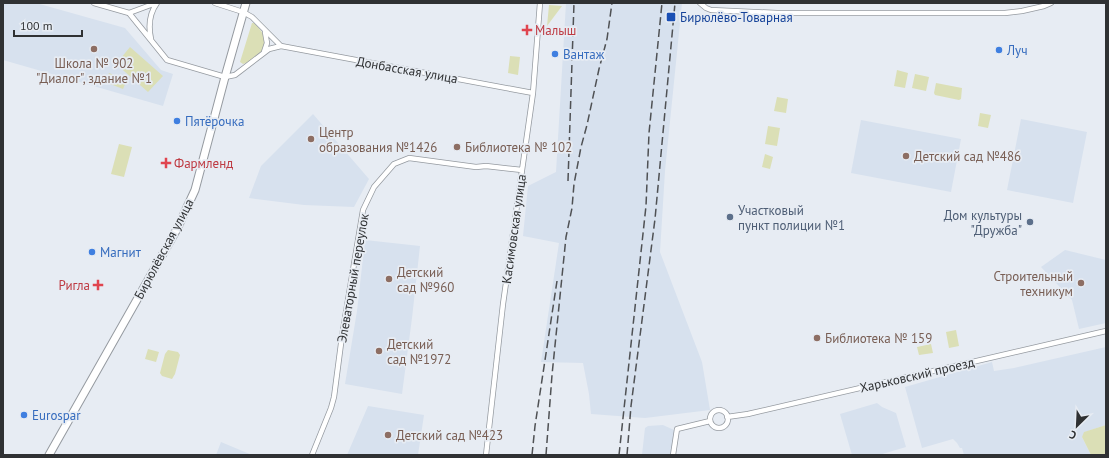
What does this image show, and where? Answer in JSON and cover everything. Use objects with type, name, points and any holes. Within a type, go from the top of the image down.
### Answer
[{"type":"street","points":[[94,3],[129,13],[157,3]]},
{"type":"street","points":[[152,42],[149,19],[157,3]]},
{"type":"street","points":[[215,3],[243,12],[252,17],[281,46]]},
{"type":"street","name":"Бирюлёвская улица","points":[[49,455],[176,229],[195,190],[246,3]]},
{"type":"street","name":"Касимовская улица","points":[[486,455],[503,304],[533,93],[540,3]]},
{"type":"street","points":[[700,3],[710,10],[777,13],[1005,13],[1030,10],[1051,3]]},
{"type":"street","points":[[129,13],[167,60],[225,78],[235,76],[273,47],[281,46]]},
{"type":"street","points":[[260,56],[265,50],[267,43],[263,28]]},
{"type":"street","name":"Донбасская улица","points":[[281,46],[533,93]]},
{"type":"street","name":"Элеваторный переулок","points":[[312,455],[334,397],[342,336],[363,210],[378,180],[394,164],[409,158],[476,167],[486,166],[522,170]]},
{"type":"street","name":"Харьковский проезд","points":[[727,417],[748,414],[1106,331]]},
{"type":"street","points":[[717,411],[725,413],[727,417],[726,424],[721,428],[714,426],[710,421],[713,413],[717,411]]},
{"type":"street","points":[[673,455],[677,429],[710,421]]},
{"type":"shaded area","name":"Школа № 902 \"Диалог\", здание №1","points":[[3,3],[36,3],[125,28],[161,70],[173,74],[163,106],[3,60]]},
{"type":"shaded area","points":[[566,3],[682,3],[665,171],[660,252],[702,362],[710,410],[645,418],[591,414],[583,363],[541,362],[559,243],[523,236],[528,186],[556,172]]},
{"type":"shaded area","name":"Центр образования №1426","points":[[313,114],[369,179],[354,207],[304,205],[249,198],[261,166]]},
{"type":"shaded area","points":[[1021,119],[1087,132],[1073,203],[1007,190]]},
{"type":"shaded area","name":"Детский сад №486","points":[[861,120],[961,139],[951,192],[851,173]]},
{"type":"shaded area","points":[[365,240],[420,246],[402,394],[345,384],[357,311]]},
{"type":"shaded area","name":"Строительный техникум","points":[[1065,250],[1106,260],[1106,323],[1079,329],[1072,300],[1041,267]]},
{"type":"shaded area","points":[[1106,347],[1106,425],[1085,432],[1082,437],[1091,455],[964,455],[962,448],[960,448],[953,439],[922,448],[905,387],[992,362],[994,371],[1014,368]]},
{"type":"shaded area","points":[[877,403],[882,407],[896,413],[906,447],[879,455],[852,455],[840,414]]},
{"type":"shaded area","name":"Детский сад №423","points":[[368,406],[424,415],[418,455],[347,455]]},
{"type":"shaded area","points":[[663,425],[674,430],[671,455],[642,455],[645,428],[648,426]]},
{"type":"shaded area","points":[[221,442],[252,455],[216,455]]},
{"type":"green space","points":[[549,5],[562,6],[547,26]]},
{"type":"green space","points":[[252,23],[254,23],[262,32],[265,45],[255,58],[243,64],[240,62]]},
{"type":"green space","points":[[130,47],[163,76],[148,92],[116,64]]},
{"type":"green space","points":[[510,56],[520,57],[518,75],[508,73]]},
{"type":"green space","points":[[897,70],[908,73],[905,88],[894,86]]},
{"type":"green space","points":[[109,73],[127,80],[123,89],[105,82]]},
{"type":"green space","points":[[915,74],[929,77],[926,91],[912,88]]},
{"type":"green space","points":[[936,83],[962,88],[961,99],[959,100],[935,95]]},
{"type":"green space","points":[[777,97],[788,99],[786,113],[774,111]]},
{"type":"green space","points":[[980,113],[991,115],[988,128],[978,126]]},
{"type":"green space","points":[[768,126],[780,128],[777,146],[765,144]]},
{"type":"green space","points":[[119,144],[132,147],[124,177],[111,174]]},
{"type":"green space","points":[[765,154],[773,157],[770,169],[762,167]]},
{"type":"green space","points":[[956,330],[959,346],[949,348],[946,332]]},
{"type":"green space","points":[[931,344],[933,353],[919,355],[917,347]]},
{"type":"green space","points":[[148,349],[159,352],[156,362],[145,359]]},
{"type":"green space","points":[[168,350],[178,352],[180,355],[175,374],[172,379],[162,376],[160,373],[165,354]]},
{"type":"green space","points":[[1106,425],[1106,455],[1091,455],[1082,437],[1084,432]]},
{"type":"railway","points":[[568,181],[574,3]]},
{"type":"railway","points":[[546,455],[552,375],[566,237],[581,147],[607,39],[612,3]]},
{"type":"railway","points":[[619,455],[646,206],[649,133],[662,3]]},
{"type":"railway","points":[[627,455],[631,406],[655,219],[675,3]]},
{"type":"railway","points":[[532,455],[557,281]]},
{"type":"place","name":"Бирюлёво-Товарная","points":[[671,17]]},
{"type":"place","name":"Малыш","points":[[527,30]]},
{"type":"place","name":"Школа № 902 \"Диалог\", здание №1","points":[[94,49]]},
{"type":"place","name":"Луч","points":[[999,50]]},
{"type":"place","name":"Вантаж","points":[[555,54]]},
{"type":"place","name":"Пятёрочка","points":[[177,121]]},
{"type":"place","name":"Центр образования №1426","points":[[311,139]]},
{"type":"place","name":"Библиотека № 102","points":[[457,147]]},
{"type":"place","name":"Детский сад №486","points":[[906,156]]},
{"type":"place","name":"Фармленд","points":[[166,163]]},
{"type":"place","name":"Участковый пункт полиции №1","points":[[730,217]]},
{"type":"place","name":"Дом культуры \"Дружба\"","points":[[1030,222]]},
{"type":"place","name":"Магнит","points":[[92,252]]},
{"type":"place","name":"Детский сад №960","points":[[389,279]]},
{"type":"place","name":"Строительный техникум","points":[[1081,283]]},
{"type":"place","name":"Ригла","points":[[98,285]]},
{"type":"place","name":"Библиотека № 159","points":[[817,338]]},
{"type":"place","name":"Детский сад №1972","points":[[379,351]]},
{"type":"place","name":"Eurospar","points":[[24,415]]},
{"type":"place","name":"Детский сад №423","points":[[388,435]]}]
